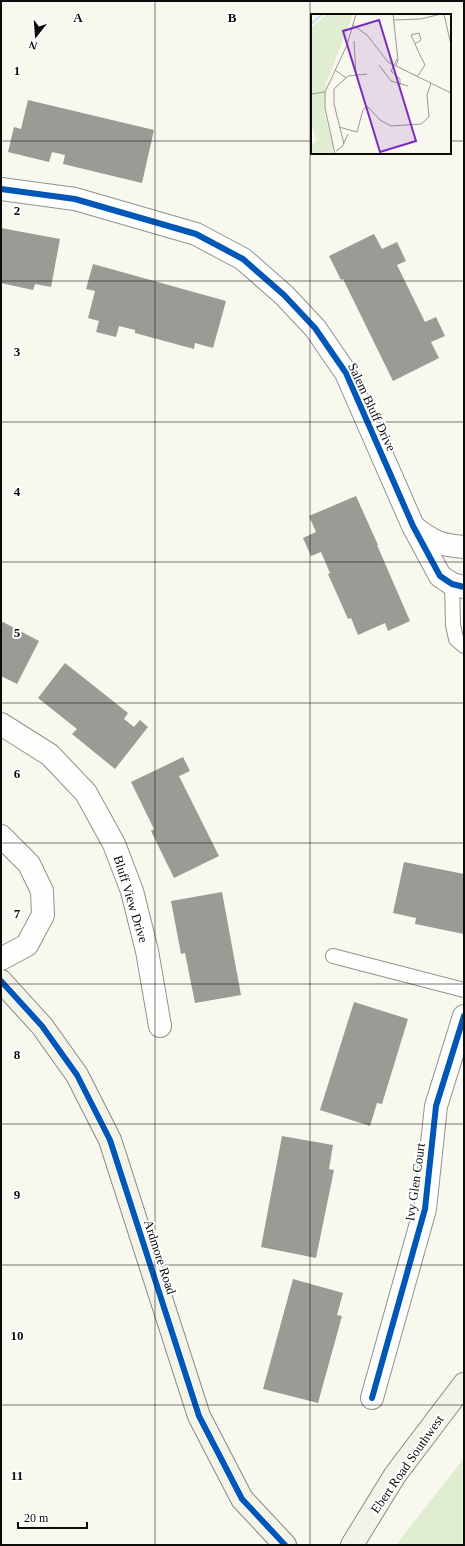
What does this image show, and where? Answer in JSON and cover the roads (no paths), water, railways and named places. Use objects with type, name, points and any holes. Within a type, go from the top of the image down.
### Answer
[{"type":"street","name":"Salem Bluff Drive","points":[[1,189],[76,199],[196,234],[243,259],[284,295],[315,328],[346,373],[413,526],[440,576],[458,586]]},
{"type":"street","name":"Salem Bluff Drive","points":[[413,526],[432,540],[445,545],[464,547]]},
{"type":"street","name":"Bluff View Drive","points":[[1,724],[50,755],[86,793],[114,844],[132,891],[148,951],[160,1026]]},
{"type":"street","points":[[1,836],[29,864],[42,891],[43,915],[27,945],[1,959]]},
{"type":"street","name":"Ardmore Road","points":[[1,981],[42,1026],[77,1075],[110,1140],[199,1416],[242,1499],[285,1545]]},
{"type":"street","name":"Ivy Glen Court","points":[[372,1398],[425,1209],[436,1106],[464,1016]]},
{"type":"street","name":"Ebert Road Southwest","points":[[352,1545],[395,1475],[464,1384]]},
{"type":"lane","points":[[458,586],[453,626],[456,639],[464,646]]},
{"type":"lane","points":[[333,956],[464,990]]}]
